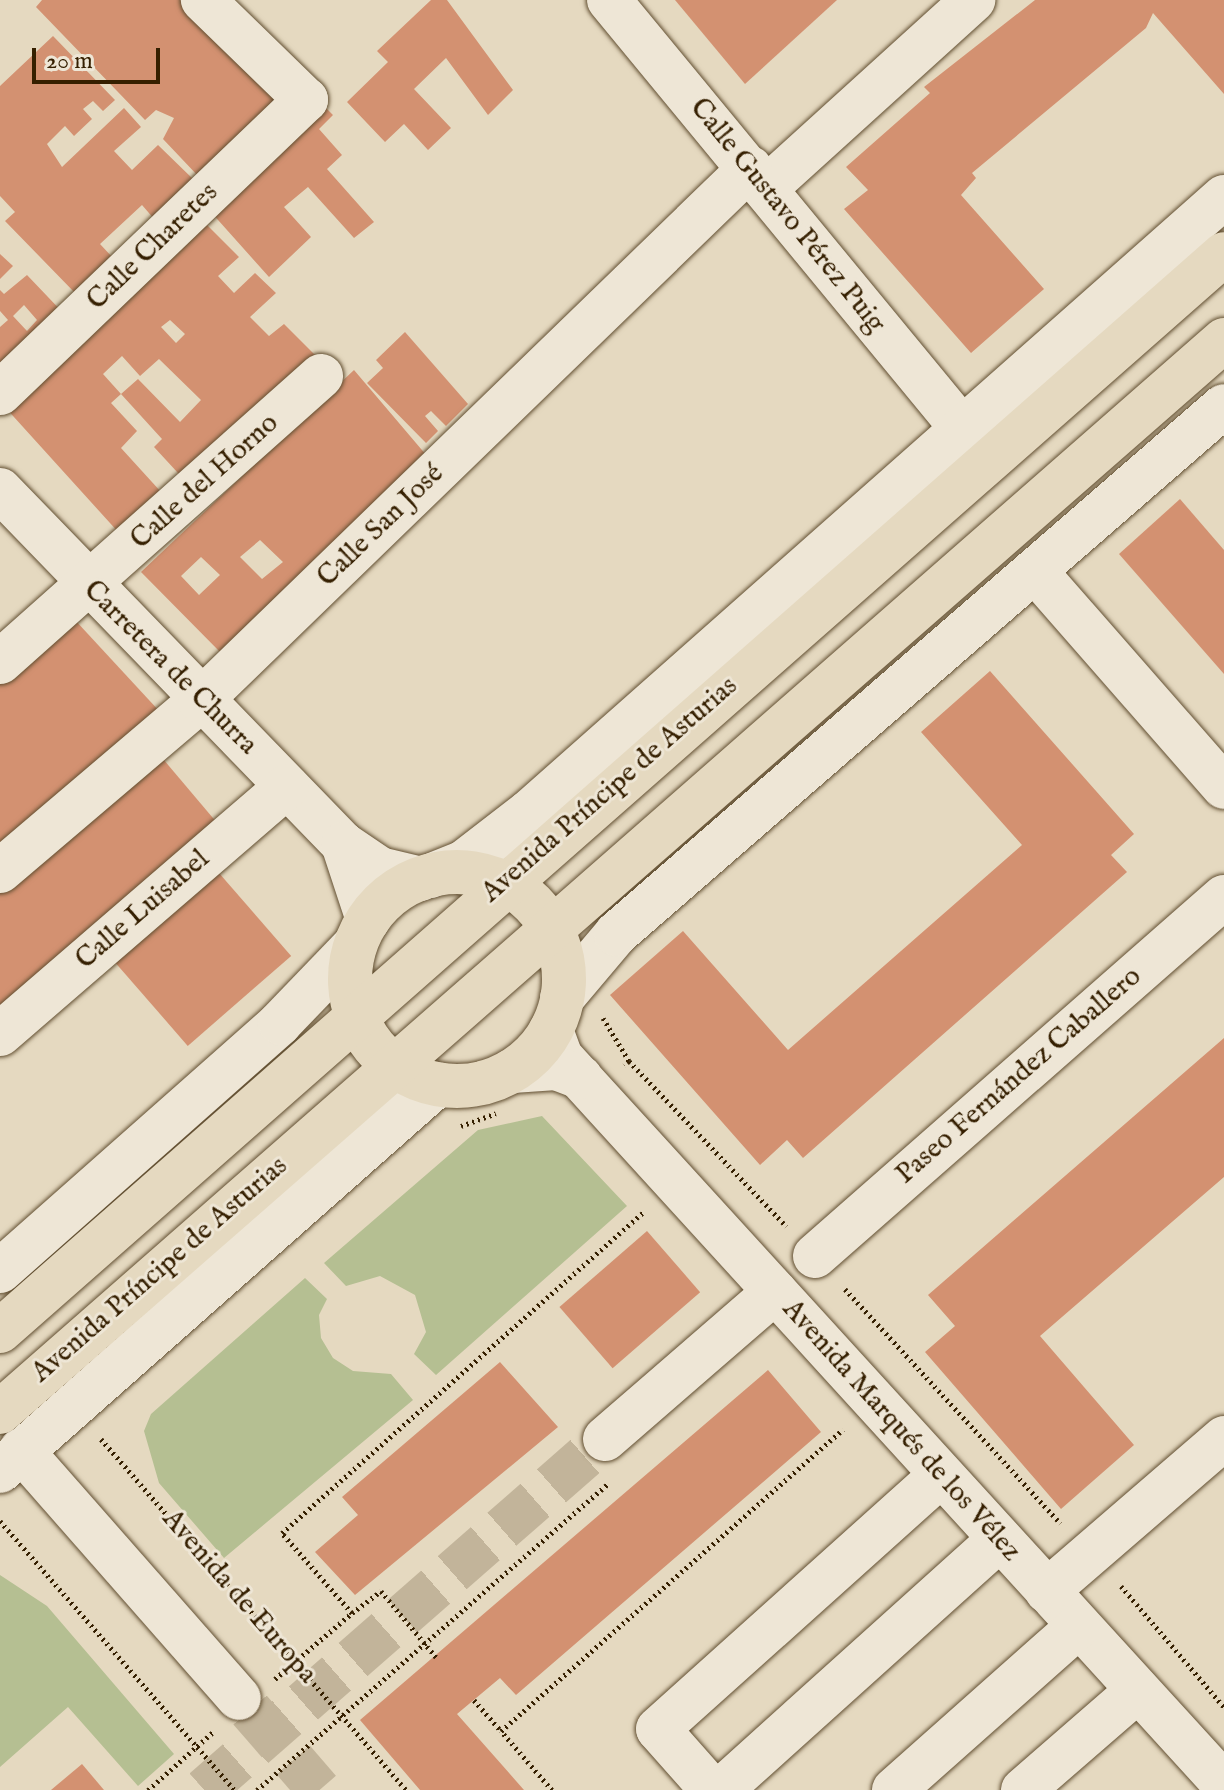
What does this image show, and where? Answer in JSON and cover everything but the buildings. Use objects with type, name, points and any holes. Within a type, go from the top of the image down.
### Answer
[{"type":"main road","name":"Avenida Príncipe de Asturias","points":[[0,1331],[503,883],[1224,254]]},
{"type":"main road","name":"Avenida Príncipe de Asturias","points":[[0,1412],[1224,340]]},
{"type":"main road","points":[[460,872],[503,883],[552,931],[564,970],[556,1014],[508,1091],[438,1084],[395,1066],[356,1016],[350,980],[362,932],[426,877],[460,872]]},
{"type":"street","name":"Calle Charetes","points":[[0,393],[306,100],[203,0]]},
{"type":"street","name":"Calle San José","points":[[0,871],[200,701],[758,178],[973,0]]},
{"type":"street","name":"Calle Gustavo Pérez Puig","points":[[613,1],[966,433]]},
{"type":"street","points":[[426,877],[498,839],[966,433],[1224,197]]},
{"type":"street","name":"Calle del Horno","points":[[0,662],[90,588],[321,376]]},
{"type":"street","points":[[556,1014],[616,934],[1224,406]]},
{"type":"street","name":"Carretera de Churra","points":[[0,490],[90,588],[343,844],[380,869],[426,877]]},
{"type":"street","points":[[1035,571],[1224,787]]},
{"type":"street","name":"Calle Luisabel","points":[[0,1034],[287,786]]},
{"type":"street","name":"Carretera de Churra","points":[[343,844],[362,932]]},
{"type":"street","name":"Paseo Fernández Caballero","points":[[815,1256],[1224,897]]},
{"type":"street","points":[[0,1271],[280,1023],[362,932]]},
{"type":"street","name":"Avenida Marqués de los Vélez","points":[[556,1014],[580,1077],[1224,1784]]},
{"type":"street","points":[[508,1091],[556,1068],[580,1077]]},
{"type":"street","points":[[239,1698],[10,1461],[85,1420],[438,1084]]},
{"type":"street","points":[[611,1458],[775,1292]]},
{"type":"street","points":[[1047,1591],[1224,1438]]},
{"type":"street","points":[[712,1790],[658,1729],[941,1475]]},
{"type":"street","points":[[721,1790],[1000,1539]]},
{"type":"street","points":[[894,1790],[1079,1626]]},
{"type":"street","points":[[1023,1790],[1138,1690]]},
{"type":"path","points":[[629,1061],[815,1256],[1058,1522],[1085,1516],[1131,1568],[1120,1584],[1127,1597],[1224,1707]]},
{"type":"path","points":[[449,1131],[508,1091]]},
{"type":"path","points":[[639,1197],[660,1219]]},
{"type":"path","points":[[352,1613],[282,1533],[649,1208]]},
{"type":"path","points":[[85,1420],[110,1425]]},
{"type":"path","name":"Avenida de Europa","points":[[85,1420],[406,1790]]},
{"type":"path","points":[[501,1731],[844,1428]]},
{"type":"path","points":[[257,1790],[425,1643],[611,1458]]},
{"type":"path","points":[[0,1521],[235,1790]]},
{"type":"path","points":[[295,1661],[381,1591],[436,1657]]},
{"type":"path","points":[[474,1700],[552,1790]]},
{"type":"green space","points":[[542,1116],[627,1206],[436,1375],[414,1354],[426,1332],[415,1295],[380,1276],[346,1286],[324,1263],[478,1130]]},
{"type":"green space","points":[[305,1278],[327,1299],[319,1315],[321,1338],[333,1358],[353,1371],[391,1374],[413,1400],[224,1558],[159,1483],[144,1431],[151,1414]]},
{"type":"green space","points":[[0,1575],[47,1606],[174,1754],[138,1786],[68,1707],[0,1767]]},
{"type":"tunnel","points":[[204,1790],[605,1439]]},
{"type":"tunnel","points":[[250,1710],[319,1790]]}]
